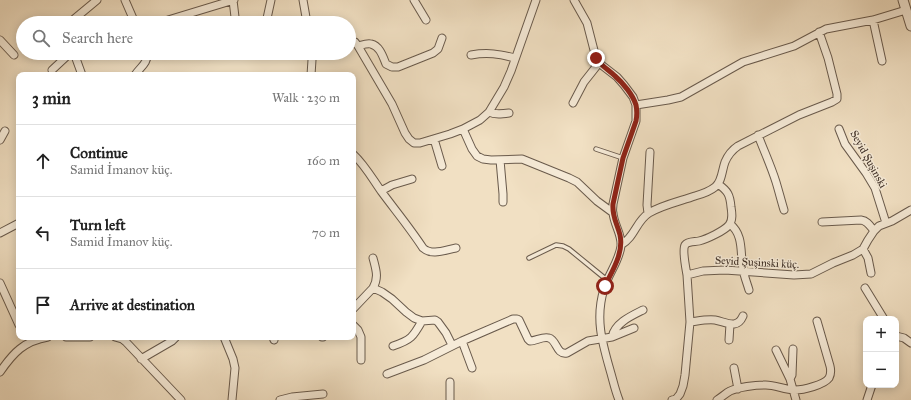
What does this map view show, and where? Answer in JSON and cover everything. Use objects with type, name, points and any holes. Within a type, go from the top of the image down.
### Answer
[{"type":"street","points":[[78,16],[97,0]]},
{"type":"street","points":[[125,0],[132,16]]},
{"type":"street","points":[[181,16],[233,0],[235,16]]},
{"type":"street","points":[[268,16],[271,0]]},
{"type":"street","points":[[303,0],[306,16]]},
{"type":"street","points":[[414,0],[426,20]]},
{"type":"street","points":[[356,43],[392,104],[409,140],[414,143],[420,143],[463,129],[480,120],[488,112],[504,87],[536,0]]},
{"type":"street","points":[[574,0],[587,23],[594,52],[599,63],[617,77],[633,97],[636,105],[636,121],[623,158],[612,212],[620,235],[621,244],[616,262],[603,293],[600,311],[600,328],[603,346],[619,400]]},
{"type":"street","points":[[903,0],[911,26]]},
{"type":"street","points":[[636,105],[680,97],[743,62],[794,46],[826,29],[873,20],[906,10]]},
{"type":"street","points":[[873,20],[882,61]]},
{"type":"street","points":[[621,244],[630,238],[643,218],[656,209],[715,188],[718,184],[725,161],[732,150],[758,135],[837,99],[838,94],[819,32]]},
{"type":"street","points":[[358,46],[370,44],[376,46],[381,52],[386,64],[392,67],[398,67],[433,53],[438,49],[442,38]]},
{"type":"street","points":[[0,40],[14,55]]},
{"type":"street","points":[[471,55],[482,53],[498,54],[515,58]]},
{"type":"street","points":[[52,70],[63,60]]},
{"type":"street","points":[[76,60],[81,72]]},
{"type":"street","points":[[138,72],[147,60]]},
{"type":"street","points":[[311,72],[312,60]]},
{"type":"street","points":[[573,103],[584,82],[599,63]]},
{"type":"street","points":[[488,112],[497,114],[509,113]]},
{"type":"street","points":[[463,129],[472,149],[477,156],[483,159],[522,159],[569,178],[577,182],[597,201],[612,212]]},
{"type":"street","name":"Seyid Şuşinski","points":[[839,129],[845,144],[866,173],[874,188],[886,223]]},
{"type":"street","points":[[0,140],[5,131]]},
{"type":"street","points":[[758,135],[775,178],[779,198],[784,210]]},
{"type":"street","points":[[434,139],[442,166]]},
{"type":"street","points":[[648,214],[647,205],[650,152]]},
{"type":"street","points":[[356,157],[423,248],[432,252],[456,248]]},
{"type":"street","points":[[500,160],[503,202]]},
{"type":"street","points":[[381,191],[392,185],[412,179]]},
{"type":"street","points":[[675,400],[680,394],[683,386],[690,322],[684,249],[688,242],[698,242],[704,240],[725,229],[730,224],[732,217],[729,195],[726,190],[718,184]]},
{"type":"street","points":[[871,272],[868,258],[863,249],[868,240],[879,226],[911,210]]},
{"type":"street","points":[[822,222],[864,220],[869,223],[874,231]]},
{"type":"street","points":[[730,224],[739,237],[743,270],[749,290]]},
{"type":"street","points":[[0,234],[16,225]]},
{"type":"street","name":"Seyid Şuşinski küç.","points":[[687,276],[712,270],[743,270],[794,276],[811,274],[863,249]]},
{"type":"street","points":[[356,306],[373,288],[376,281],[377,275],[373,258]]},
{"type":"street","points":[[0,283],[16,318]]},
{"type":"street","points":[[373,288],[392,299],[414,318],[422,321],[434,320],[438,322],[452,345]]},
{"type":"street","points":[[866,288],[882,316]]},
{"type":"street","points":[[612,337],[616,328],[624,320],[643,310]]},
{"type":"street","points":[[690,322],[715,320],[730,324],[738,323],[741,321],[743,316]]},
{"type":"street","points":[[387,374],[424,360],[452,345],[513,319],[519,320],[530,341],[545,337],[549,338],[560,352],[564,354],[588,341],[612,337],[634,328]]},
{"type":"street","points":[[718,400],[730,391],[764,384],[793,390],[807,389],[829,379],[831,372],[830,366],[817,320]]},
{"type":"street","points":[[393,346],[407,341],[417,330],[422,321]]},
{"type":"street","points":[[729,340],[730,324]]},
{"type":"street","points":[[356,328],[361,337],[361,360]]},
{"type":"street","points":[[899,337],[911,342]]},
{"type":"street","points":[[0,372],[26,340]]},
{"type":"street","points":[[123,340],[181,400]]},
{"type":"street","points":[[141,359],[173,340]]},
{"type":"street","points":[[225,340],[235,368],[232,400]]},
{"type":"street","points":[[462,341],[472,368]]},
{"type":"street","points":[[790,379],[792,375],[793,349]]},
{"type":"street","points":[[776,350],[790,379],[796,400]]},
{"type":"street","points":[[734,368],[738,389]]},
{"type":"street","points":[[450,382],[450,400]]},
{"type":"street","points":[[867,400],[871,388]]},
{"type":"street","points":[[280,400],[292,397],[323,394]]},
{"type":"lane","points":[[596,149],[623,158]]},
{"type":"lane","points":[[529,258],[556,245],[563,246],[569,249],[607,281]]},
{"type":"route","points":[[596,58],[599,63],[617,77],[633,97],[636,105],[637,116],[623,158],[612,212],[621,240],[620,252],[605,286]]}]
